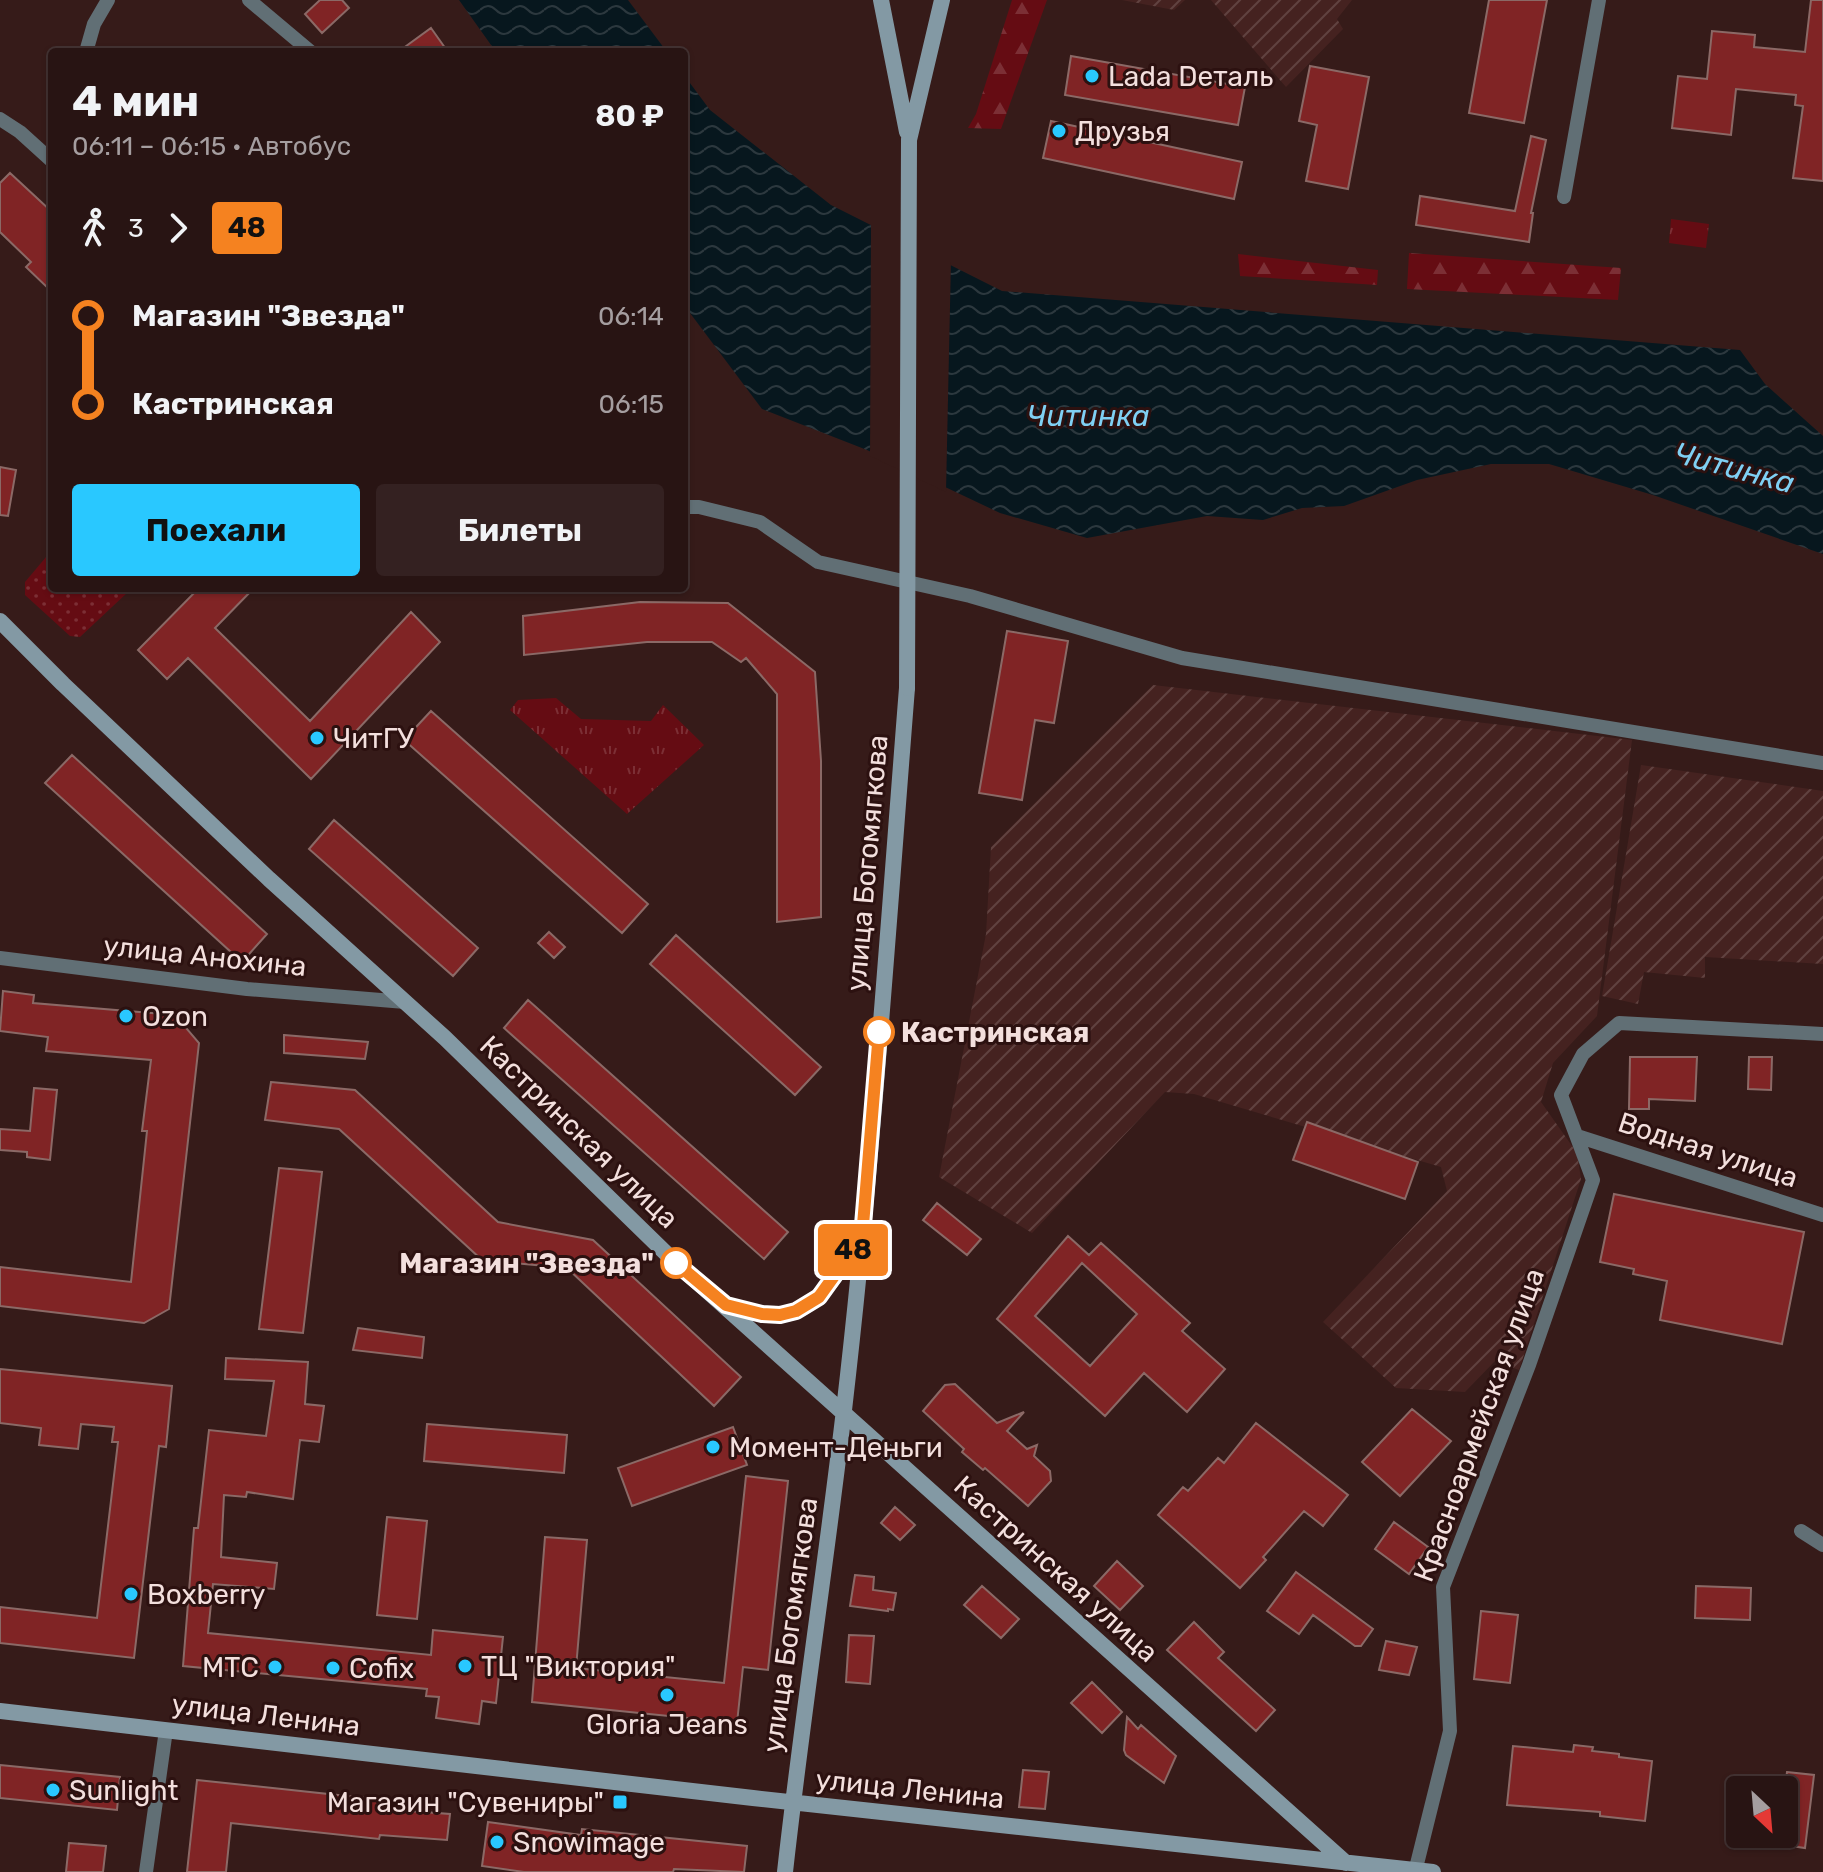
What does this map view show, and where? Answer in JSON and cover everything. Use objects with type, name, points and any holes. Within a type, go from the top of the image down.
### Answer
[{"type":"main road","points":[[881,0],[909,140]]},
{"type":"main road","points":[[909,140],[942,0]]},
{"type":"main road","name":"улица Богомягкова","points":[[785,1872],[844,1412],[862,1237],[907,688],[909,140]]},
{"type":"main road","name":"Кастринская улица","points":[[0,621],[96,715],[405,1002],[676,1263],[1346,1863]]},
{"type":"main road","points":[[726,1305],[762,1314],[780,1315],[796,1311],[819,1297],[862,1237]]},
{"type":"main road","name":"улица Ленина","points":[[0,1711],[1421,1871]]},
{"type":"street","points":[[87,48],[94,24],[108,0]]},
{"type":"street","points":[[249,0],[306,48]]},
{"type":"street","points":[[1564,197],[1599,0]]},
{"type":"street","points":[[0,119],[48,157]]},
{"type":"street","points":[[688,507],[760,522],[818,562],[970,596],[1182,658],[1823,763]]},
{"type":"street","name":"улица Анохина","points":[[0,958],[247,989],[405,1002]]},
{"type":"street","name":"Красноармейская улица","points":[[1421,1871],[1450,1731],[1443,1587],[1529,1365],[1593,1180],[1561,1095],[1583,1054],[1619,1023],[1823,1034]]},
{"type":"street","name":"Водная улица","points":[[1577,1136],[1823,1215]]},
{"type":"street","points":[[1801,1531],[1823,1545]]},
{"type":"street","points":[[146,1872],[166,1730]]},
{"type":"shaded area","points":[[1122,0],[1185,0],[1174,10]]},
{"type":"shaded area","points":[[1211,0],[1352,0],[1337,19],[1343,29],[1286,87]]},
{"type":"shaded area","points":[[1153,685],[1632,740],[1597,1016],[1553,1063],[1541,1102],[1577,1153],[1581,1179],[1519,1370],[1495,1361],[1465,1392],[1396,1388],[1323,1322],[1447,1191],[1441,1167],[1194,1094],[1165,1092],[1032,1233],[939,1177],[986,934],[991,847]]},
{"type":"shaded area","points":[[1641,765],[1823,791],[1823,964],[1705,957],[1705,978],[1644,972],[1638,1004],[1602,996]]},
{"type":"green space","points":[[1012,0],[1047,0],[1001,129],[968,128],[976,114]]},
{"type":"green space","points":[[1671,219],[1709,224],[1706,248],[1669,243]]},
{"type":"green space","points":[[1409,253],[1621,268],[1618,300],[1407,289]]},
{"type":"green space","points":[[1238,254],[1378,270],[1377,285],[1240,276]]},
{"type":"green space","points":[[48,555],[48,592],[128,592],[80,637],[70,636],[25,595],[25,582]]},
{"type":"green space","points":[[556,698],[581,719],[651,721],[663,705],[704,745],[627,814],[510,710],[518,700]]},
{"type":"water","points":[[459,0],[628,0],[664,48],[493,48]]},
{"type":"water","name":"Читинка","points":[[688,80],[710,110],[831,205],[1002,291],[1740,350],[1765,384],[1823,436],[1823,554],[1653,495],[1549,464],[1491,464],[1417,480],[1344,506],[1302,508],[1263,520],[1207,516],[1087,538],[1000,513],[867,450],[762,409],[688,310]]},
{"type":"pier","points":[[871,221],[951,261],[946,492],[870,456]]},
{"type":"building","points":[[320,0],[342,0],[349,8],[322,33],[305,14]]},
{"type":"building","points":[[1489,0],[1547,0],[1524,123],[1469,113]]},
{"type":"building","points":[[1811,0],[1823,0],[1823,181],[1793,178],[1803,106],[1795,105],[1796,95],[1736,89],[1731,135],[1672,128],[1678,76],[1707,79],[1712,31],[1755,35],[1754,47],[1805,52]]},
{"type":"building","points":[[431,28],[445,48],[404,48]]},
{"type":"building","points":[[1071,56],[1245,87],[1238,125],[1065,95]]},
{"type":"building","points":[[1310,66],[1369,77],[1348,189],[1306,181],[1317,125],[1299,121]]},
{"type":"building","points":[[1051,121],[1242,162],[1234,199],[1043,158]]},
{"type":"building","points":[[1531,136],[1546,140],[1531,213],[1529,242],[1416,225],[1420,196],[1515,211]]},
{"type":"building","points":[[10,173],[48,208],[48,288],[26,267],[31,262],[0,232],[0,183]]},
{"type":"building","points":[[0,467],[16,470],[8,516],[0,515]]},
{"type":"building","points":[[195,592],[250,592],[215,628],[310,721],[411,612],[440,642],[311,779],[188,658],[167,679],[138,650]]},
{"type":"building","points":[[640,602],[728,603],[815,672],[821,761],[821,917],[777,922],[777,694],[746,658],[741,662],[712,642],[647,642],[524,655],[523,616]]},
{"type":"building","points":[[1007,631],[1068,641],[1054,723],[1035,720],[1022,800],[979,793]]},
{"type":"building","points":[[431,711],[648,904],[622,933],[404,740]]},
{"type":"building","points":[[72,755],[267,934],[242,962],[45,783]]},
{"type":"building","points":[[334,820],[478,948],[453,976],[309,849]]},
{"type":"building","points":[[549,932],[565,947],[554,958],[538,943]]},
{"type":"building","points":[[676,935],[821,1067],[795,1095],[650,964]]},
{"type":"building","points":[[3,991],[34,995],[33,1003],[175,1015],[199,1043],[169,1309],[144,1323],[0,1306],[0,1267],[131,1282],[147,1131],[142,1131],[151,1060],[46,1051],[48,1037],[0,1031]]},
{"type":"building","points":[[528,1000],[788,1232],[764,1259],[504,1028]]},
{"type":"building","points":[[284,1035],[368,1042],[365,1059],[284,1053]]},
{"type":"building","points":[[1630,1057],[1697,1057],[1695,1101],[1649,1099],[1649,1109],[1629,1109]]},
{"type":"building","points":[[1749,1057],[1772,1057],[1771,1090],[1748,1089]]},
{"type":"building","points":[[271,1082],[355,1090],[498,1222],[593,1240],[741,1377],[714,1406],[567,1268],[482,1260],[339,1129],[265,1120]]},
{"type":"building","points":[[34,1088],[57,1090],[50,1160],[27,1157],[27,1152],[0,1150],[0,1129],[30,1131]]},
{"type":"building","points":[[1307,1122],[1418,1162],[1405,1199],[1293,1160]]},
{"type":"building","points":[[279,1168],[322,1172],[303,1333],[259,1329]]},
{"type":"building","points":[[1614,1194],[1804,1232],[1782,1344],[1660,1320],[1667,1281],[1633,1274],[1634,1269],[1600,1262]]},
{"type":"building","points":[[937,1203],[981,1239],[967,1255],[923,1220]]},
{"type":"building","points":[[1068,1236],[1089,1255],[1101,1243],[1190,1323],[1182,1331],[1225,1369],[1187,1412],[1144,1373],[1105,1416],[997,1319]],"holes":[[[1082,1263],[1137,1314],[1090,1366],[1035,1316]]]},
{"type":"building","points":[[358,1328],[424,1337],[422,1358],[353,1350]]},
{"type":"building","points":[[226,1358],[308,1362],[305,1404],[324,1406],[319,1442],[300,1440],[293,1499],[247,1492],[246,1497],[224,1495],[221,1557],[277,1563],[274,1589],[213,1584],[208,1633],[431,1655],[433,1630],[503,1637],[496,1703],[482,1701],[479,1724],[436,1718],[439,1697],[426,1696],[427,1689],[183,1666],[194,1528],[198,1528],[209,1430],[266,1436],[274,1381],[225,1379]]},
{"type":"building","points":[[0,1369],[172,1386],[166,1447],[159,1446],[134,1658],[0,1643],[0,1607],[97,1618],[118,1442],[112,1442],[114,1427],[81,1424],[78,1449],[39,1445],[41,1428],[0,1423]]},
{"type":"building","points":[[955,1384],[997,1423],[1024,1412],[1007,1431],[1027,1449],[1037,1445],[1034,1456],[1050,1471],[1051,1481],[1028,1506],[962,1452],[964,1449],[923,1411],[945,1385]]},
{"type":"building","points":[[1412,1409],[1451,1441],[1400,1496],[1362,1462]]},
{"type":"building","points":[[1256,1423],[1348,1495],[1323,1526],[1304,1511],[1240,1588],[1158,1515],[1183,1487],[1188,1491],[1218,1458],[1224,1463]]},
{"type":"building","points":[[427,1424],[567,1435],[564,1473],[424,1461]]},
{"type":"building","points":[[733,1427],[747,1465],[632,1506],[618,1468]]},
{"type":"building","points":[[746,1476],[788,1481],[768,1670],[743,1667],[737,1723],[532,1702],[545,1537],[587,1540],[576,1668],[724,1683]]},
{"type":"building","points":[[895,1507],[915,1525],[900,1540],[881,1523]]},
{"type":"building","points":[[387,1517],[427,1521],[417,1619],[377,1615]]},
{"type":"building","points":[[1394,1522],[1428,1547],[1409,1574],[1375,1549]]},
{"type":"building","points":[[1117,1561],[1143,1586],[1120,1610],[1094,1586]]},
{"type":"building","points":[[1296,1572],[1373,1629],[1361,1646],[1355,1646],[1313,1615],[1299,1634],[1267,1611]]},
{"type":"building","points":[[855,1575],[874,1577],[873,1590],[896,1593],[893,1610],[850,1606]]},
{"type":"building","points":[[982,1586],[1019,1619],[1001,1638],[964,1605]]},
{"type":"building","points":[[1696,1586],[1751,1588],[1750,1620],[1695,1618]]},
{"type":"building","points":[[1481,1611],[1518,1615],[1510,1683],[1474,1679]]},
{"type":"building","points":[[1194,1622],[1224,1652],[1218,1658],[1275,1710],[1256,1731],[1167,1650]]},
{"type":"building","points":[[849,1635],[874,1636],[870,1684],[846,1682]]},
{"type":"building","points":[[1386,1641],[1417,1647],[1409,1675],[1379,1670]]},
{"type":"building","points":[[1092,1682],[1122,1712],[1102,1733],[1071,1703]]},
{"type":"building","points":[[1127,1717],[1138,1729],[1141,1725],[1176,1756],[1164,1783],[1126,1755]]},
{"type":"building","points":[[1574,1745],[1593,1747],[1592,1751],[1619,1754],[1619,1757],[1652,1761],[1645,1821],[1600,1816],[1600,1812],[1507,1805],[1513,1746],[1573,1752]]},
{"type":"building","points":[[0,1765],[120,1777],[117,1810],[0,1798]]},
{"type":"building","points":[[1023,1770],[1049,1772],[1045,1809],[1019,1807]]},
{"type":"building","points":[[1787,1772],[1814,1775],[1805,1848],[1798,1847],[1798,1776],[1786,1776]]},
{"type":"building","points":[[197,1780],[384,1800],[383,1809],[450,1814],[447,1840],[380,1835],[379,1839],[231,1823],[226,1872],[187,1872]]},
{"type":"building","points":[[488,1822],[581,1835],[582,1829],[747,1846],[744,1872],[674,1869],[673,1872],[524,1872],[482,1866]]},
{"type":"building","points":[[69,1843],[106,1846],[103,1872],[66,1872]]},
{"type":"bus line","name":"48","points":[[676,1263],[726,1305],[762,1314],[780,1315],[796,1311],[819,1297],[862,1237],[879,1032]]},
{"type":"place","name":"Lada Dеталь","points":[[1092,76]]},
{"type":"place","name":"Друзья","points":[[1059,131]]},
{"type":"place","name":"ЧитГУ","points":[[317,738]]},
{"type":"place","name":"Ozon","points":[[126,1016]]},
{"type":"place","name":"Кастринская","points":[[879,1032]]},
{"type":"place","name":"Магазин \"Звезда\"","points":[[676,1263]]},
{"type":"place","name":"Момент-Деньги","points":[[713,1447]]},
{"type":"place","name":"Boxberry","points":[[131,1594]]},
{"type":"place","name":"ТЦ \"Виктория\"","points":[[465,1666]]},
{"type":"place","name":"МТС","points":[[275,1667]]},
{"type":"place","name":"Cofix","points":[[333,1668]]},
{"type":"place","name":"Gloria Jeans","points":[[667,1695]]},
{"type":"place","name":"Sunlight","points":[[53,1790]]},
{"type":"place","name":"Магазин \"Сувениры\"","points":[[620,1802]]},
{"type":"place","name":"Snowimage","points":[[497,1842]]}]
